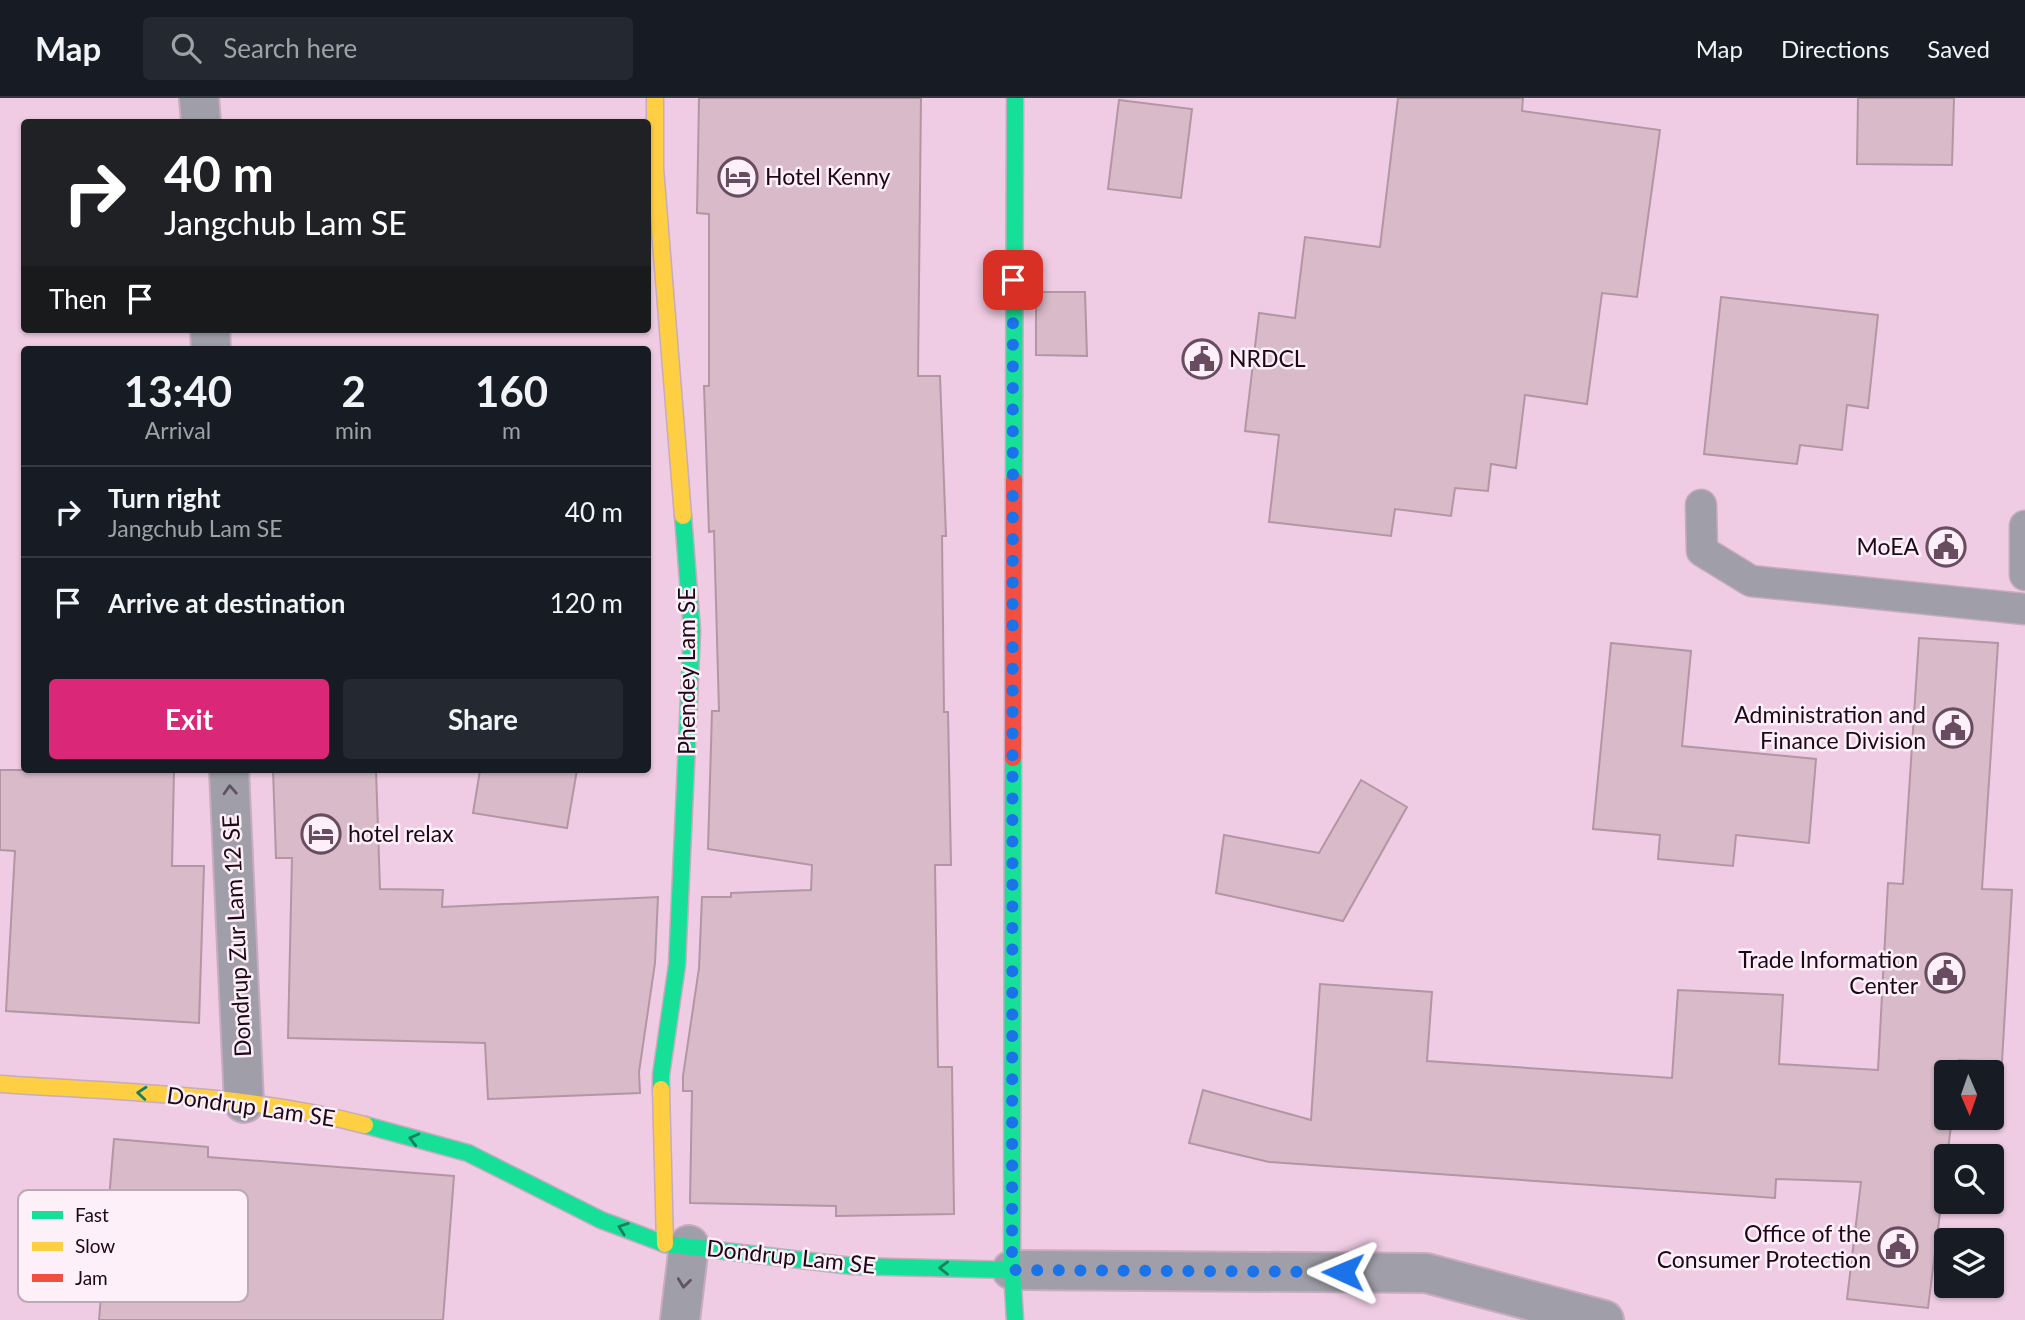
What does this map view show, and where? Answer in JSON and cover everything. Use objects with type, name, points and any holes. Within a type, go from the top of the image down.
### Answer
[{"type":"main road","name":"Phendey Lam SE","points":[[655,98],[655,168],[692,631],[677,965],[661,1075],[677,1245]]},
{"type":"main road","points":[[1015,98],[1012,1270],[1015,1320]]},
{"type":"main road","name":"Dondrup Lam SE","points":[[0,1084],[143,1093],[244,1103],[342,1119],[467,1153],[601,1220],[677,1245],[852,1266],[1012,1270]]},
{"type":"street","points":[[200,98],[201,119]]},
{"type":"street","name":"Dondrup Zur Lam 12 SE","points":[[229,773],[244,1103]]},
{"type":"street","name":"Phendey Lam SE","points":[[677,1245],[680,1320]]},
{"type":"street","name":"Dondrup Lam SE","points":[[1012,1270],[1426,1273],[1604,1320]]},
{"type":"lane","points":[[1701,505],[1702,551],[1751,581],[2025,610]]},
{"type":"lane","points":[[2025,526],[2025,575]]},
{"type":"building","points":[[699,98],[921,98],[918,376],[940,376],[946,536],[942,536],[944,712],[948,712],[951,865],[935,865],[938,1067],[952,1067],[954,1214],[836,1216],[836,1206],[690,1203],[692,1091],[683,1091],[683,1076],[699,968],[702,897],[731,897],[731,893],[811,890],[812,865],[708,849],[712,711],[719,711],[714,531],[709,532],[704,386],[709,386],[709,214],[697,213]]},
{"type":"building","points":[[1398,98],[1523,98],[1522,111],[1660,130],[1637,297],[1602,293],[1587,404],[1525,395],[1516,468],[1491,464],[1488,491],[1455,488],[1451,516],[1395,509],[1391,536],[1269,522],[1279,435],[1245,431],[1259,313],[1295,318],[1305,237],[1380,247]]},
{"type":"building","points":[[1858,98],[1954,98],[1952,165],[1857,164]]},
{"type":"building","points":[[1119,100],[1192,109],[1181,198],[1108,189]]},
{"type":"building","points":[[1036,292],[1085,292],[1087,356],[1036,355]]},
{"type":"building","points":[[1721,297],[1878,315],[1868,408],[1847,405],[1842,450],[1800,445],[1797,464],[1704,454]]},
{"type":"building","points":[[1919,638],[1998,643],[1982,889],[2012,890],[2002,1060],[1934,1060],[1934,1130],[1950,1130],[1949,1144],[1934,1144],[1934,1214],[1940,1214],[1938,1228],[1934,1228],[1934,1260],[1928,1308],[1847,1299],[1861,1182],[1776,1179],[1775,1198],[1269,1162],[1189,1143],[1203,1090],[1311,1120],[1320,984],[1432,992],[1427,1061],[1672,1078],[1678,990],[1783,995],[1779,1064],[1878,1070],[1888,883],[1903,884]]},
{"type":"building","points":[[1611,643],[1691,651],[1682,746],[1816,759],[1809,843],[1736,835],[1733,866],[1658,859],[1660,835],[1593,829]]},
{"type":"building","points":[[0,770],[21,770],[21,773],[174,773],[172,866],[204,866],[199,1023],[6,1011],[15,851],[0,850]]},
{"type":"building","points":[[273,773],[376,773],[380,889],[443,890],[442,907],[658,897],[655,963],[639,1072],[640,1093],[488,1099],[485,1043],[288,1038],[292,858],[276,858]]},
{"type":"building","points":[[480,773],[576,773],[567,828],[473,813]]},
{"type":"building","points":[[1361,780],[1407,807],[1343,921],[1216,893],[1224,835],[1319,853]]},
{"type":"building","points":[[114,1139],[208,1147],[208,1157],[454,1176],[443,1320],[99,1320],[100,1302],[248,1302],[248,1190],[110,1190]]},
{"type":"traffic: fast","points":[[1014,480],[1015,98]]},
{"type":"traffic: fast","points":[[661,1089],[677,965],[692,631],[683,516]]},
{"type":"traffic: fast","points":[[1013,758],[1012,1270],[1015,1320]]},
{"type":"traffic: fast","points":[[365,1125],[468,1153],[601,1220],[665,1244],[852,1266],[1012,1270]]},
{"type":"traffic: slow","points":[[655,98],[655,168],[683,516]]},
{"type":"traffic: slow","points":[[0,1084],[138,1092],[230,1101],[276,1107],[365,1125]]},
{"type":"traffic: slow","points":[[661,1089],[665,1244]]},
{"type":"traffic: jam","points":[[1013,758],[1014,480]]},
{"type":"place","name":"Hotel Kenny","points":[[738,177]]},
{"type":"place","name":"NRDCL","points":[[1202,359]]},
{"type":"place","name":"MoEA","points":[[1946,547]]},
{"type":"place","name":"Administration and Finance Division","points":[[1953,728]]},
{"type":"place","name":"hotel relax","points":[[321,834]]},
{"type":"place","name":"Trade Information Center","points":[[1945,973]]},
{"type":"place","name":"Office of the Consumer Protection","points":[[1898,1247]]},
{"type":"route","points":[[1013,280],[1012,1270],[1343,1272]]}]
